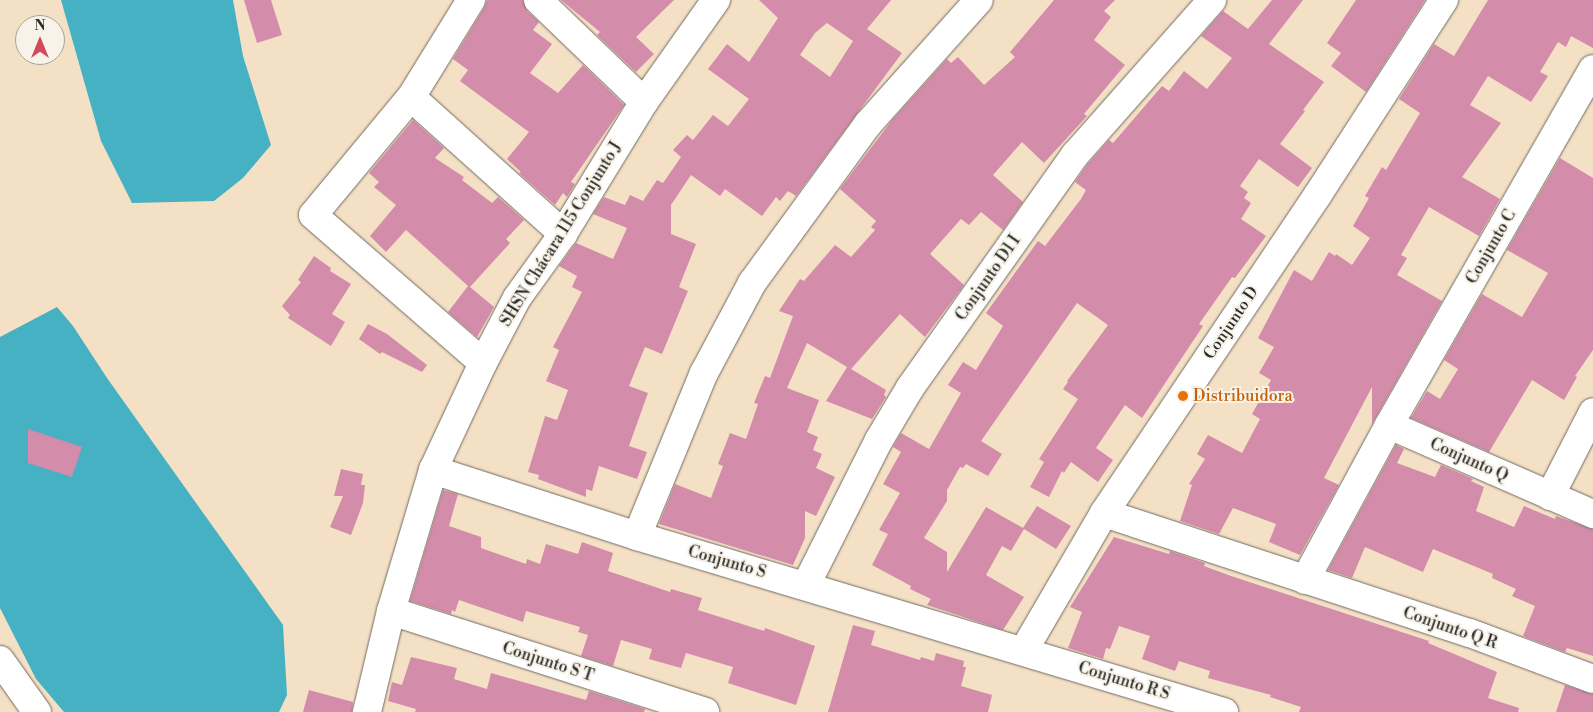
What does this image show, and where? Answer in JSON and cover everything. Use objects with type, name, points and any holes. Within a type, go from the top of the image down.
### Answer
[{"type":"street","points":[[471,0],[411,97],[313,215],[483,363]]},
{"type":"street","points":[[538,0],[644,102]]},
{"type":"street","name":"SHSN Chácara 115 Conjunto J","points":[[367,712],[391,611],[432,470],[483,363],[517,298],[563,234],[644,102],[716,0]]},
{"type":"street","points":[[637,536],[704,373],[752,283],[868,124],[979,0]]},
{"type":"street","name":"Conjunto D1 I","points":[[806,585],[879,440],[910,388],[1075,155],[1212,0]]},
{"type":"street","name":"Conjunto D","points":[[1024,650],[1104,513],[1317,196],[1444,0]]},
{"type":"street","name":"Conjunto C","points":[[1305,580],[1388,425],[1593,69]]},
{"type":"street","points":[[411,97],[563,234]]},
{"type":"street","points":[[1550,496],[1593,412]]},
{"type":"street","name":"Conjunto Q","points":[[1388,425],[1593,514]]},
{"type":"street","name":"Conjunto S","points":[[432,470],[637,536],[1024,650]]},
{"type":"street","name":"Conjunto Q R","points":[[1104,513],[1470,633],[1593,679]]},
{"type":"street","name":"Conjunto S T","points":[[391,611],[705,712]]},
{"type":"street","name":"Conjunto R S","points":[[1024,650],[1224,712]]},
{"type":"street","points":[[0,660],[37,712]]},
{"type":"water","points":[[61,0],[233,0],[243,56],[271,145],[243,178],[214,201],[132,203],[101,141]]},
{"type":"water","points":[[57,307],[73,326],[107,378],[283,625],[287,695],[279,712],[64,712],[36,679],[0,608],[0,337]]},
{"type":"building","points":[[244,0],[271,0],[282,35],[257,43]]},
{"type":"building","points":[[487,0],[523,0],[527,11],[539,22],[533,30],[552,44],[530,73],[558,93],[583,65],[624,105],[571,182],[575,184],[567,197],[563,193],[555,205],[519,173],[521,172],[507,159],[529,132],[460,81],[468,70],[453,59]]},
{"type":"building","points":[[561,0],[674,0],[636,37],[654,54],[636,72],[597,35],[600,32]]},
{"type":"building","points":[[759,0],[891,0],[867,29],[902,53],[796,196],[788,191],[780,201],[776,197],[762,216],[725,189],[720,196],[691,175],[671,205],[671,234],[696,244],[679,287],[688,291],[662,354],[645,347],[629,386],[648,393],[629,446],[647,452],[637,479],[599,466],[592,491],[586,489],[586,497],[538,479],[539,475],[528,472],[545,416],[557,420],[568,390],[546,381],[559,350],[553,347],[582,292],[572,287],[577,276],[559,266],[576,243],[613,259],[627,228],[593,214],[604,197],[625,205],[630,195],[643,201],[657,180],[663,183],[681,157],[673,150],[687,135],[693,140],[713,115],[728,126],[749,99],[708,69],[727,44],[749,62],[778,18]],"holes":[[[827,23],[853,41],[830,77],[800,55],[815,33]]]},
{"type":"building","points":[[1054,0],[1115,0],[1104,11],[1111,17],[1094,40],[1125,65],[1084,114],[1087,116],[1044,163],[1022,142],[993,175],[1023,202],[1003,230],[981,212],[969,225],[961,219],[930,254],[964,285],[925,337],[900,314],[851,369],[886,390],[884,395],[886,397],[872,419],[826,401],[847,367],[807,343],[787,388],[819,400],[807,432],[818,437],[813,450],[822,454],[816,468],[835,477],[816,516],[805,511],[805,538],[793,565],[659,524],[675,484],[711,498],[723,466],[718,464],[730,433],[746,439],[758,404],[754,403],[765,376],[770,378],[793,316],[779,311],[800,279],[804,281],[835,245],[851,257],[875,230],[871,227],[876,221],[840,189],[852,173],[893,119],[947,59],[951,63],[958,57],[984,85],[1015,57],[1010,52]]},
{"type":"building","points":[[1272,0],[1303,0],[1269,44],[1324,82],[1280,144],[1312,168],[1298,187],[1259,159],[1240,186],[1248,192],[1244,198],[1251,203],[1241,219],[1266,236],[1235,278],[1232,277],[1199,324],[1203,326],[1142,418],[1125,405],[1096,448],[1113,460],[1098,482],[1071,462],[1064,473],[1062,471],[1049,497],[1030,487],[1044,462],[1039,459],[1078,399],[1063,389],[1108,325],[1077,303],[981,441],[1002,454],[988,476],[966,464],[963,468],[960,467],[947,490],[947,501],[924,538],[947,552],[947,572],[986,507],[1023,528],[1037,506],[1071,526],[1056,549],[1024,529],[1011,551],[1002,546],[986,575],[1024,597],[1003,630],[927,605],[931,599],[910,589],[911,586],[872,565],[888,534],[879,530],[900,493],[883,484],[901,452],[893,447],[901,433],[929,449],[961,393],[948,385],[963,362],[976,370],[1003,326],[986,313],[1038,241],[1045,246],[1081,199],[1086,190],[1075,182],[1087,165],[1109,140],[1113,143],[1162,86],[1169,91],[1184,71],[1207,89],[1232,58],[1201,36],[1223,11],[1248,29]]},
{"type":"building","points":[[1356,0],[1425,0],[1366,92],[1331,66],[1341,53],[1327,43]]},
{"type":"building","points":[[1488,0],[1593,0],[1593,48],[1571,36],[1566,47],[1558,42],[1540,72],[1548,76],[1531,102],[1488,76],[1470,105],[1501,123],[1462,177],[1500,199],[1479,236],[1429,207],[1401,255],[1407,258],[1397,275],[1442,301],[1372,424],[1372,387],[1324,478],[1339,485],[1300,555],[1269,542],[1276,524],[1233,508],[1219,534],[1180,521],[1192,485],[1189,484],[1205,459],[1197,454],[1208,435],[1242,453],[1260,419],[1252,414],[1271,380],[1259,373],[1274,347],[1258,338],[1294,270],[1312,281],[1329,252],[1335,256],[1336,254],[1352,265],[1370,238],[1353,226],[1369,198],[1365,196],[1382,167],[1386,170],[1420,113],[1399,99],[1434,44],[1454,56]]},
{"type":"building","points":[[413,120],[444,148],[435,158],[464,177],[462,180],[492,203],[498,197],[524,220],[506,239],[510,243],[470,287],[494,307],[477,337],[448,312],[468,286],[406,230],[386,252],[370,236],[396,205],[374,187],[379,182],[369,173]]},
{"type":"building","points":[[1560,158],[1593,178],[1593,350],[1575,376],[1577,377],[1564,400],[1532,380],[1489,452],[1411,418],[1427,391],[1440,399],[1458,369],[1444,360],[1482,294],[1522,317],[1548,273],[1507,250]]},
{"type":"building","points":[[314,256],[331,268],[330,271],[351,284],[332,314],[345,322],[331,346],[288,318],[290,315],[282,306],[301,282],[298,280]]},
{"type":"building","points":[[368,324],[387,334],[427,365],[422,372],[382,352],[380,354],[359,339]]},
{"type":"building","points":[[28,429],[82,447],[72,477],[28,463]]},
{"type":"building","points":[[1396,445],[1404,449],[1397,463],[1435,477],[1441,465],[1473,479],[1471,481],[1484,487],[1476,511],[1514,527],[1524,506],[1555,519],[1556,516],[1593,529],[1593,656],[1567,648],[1565,652],[1523,636],[1535,606],[1512,596],[1516,589],[1492,578],[1493,574],[1433,549],[1423,572],[1365,547],[1352,578],[1328,570]]},
{"type":"building","points":[[341,469],[363,474],[361,485],[365,485],[363,503],[351,535],[330,527],[343,496],[334,496]]},
{"type":"building","points":[[443,490],[458,494],[449,526],[481,537],[481,548],[526,564],[527,559],[540,564],[546,544],[578,554],[582,542],[613,553],[608,571],[670,592],[671,589],[702,598],[698,610],[764,631],[765,628],[815,646],[796,705],[728,683],[733,667],[686,653],[681,668],[649,659],[652,649],[621,640],[613,666],[581,656],[588,635],[578,632],[580,627],[526,611],[523,622],[459,600],[455,612],[452,610],[451,614],[410,601]]},
{"type":"building","points":[[1114,537],[1169,554],[1170,551],[1205,563],[1204,566],[1231,576],[1429,641],[1428,643],[1497,672],[1488,698],[1519,708],[1518,712],[1299,712],[1301,707],[1270,697],[1271,695],[1208,678],[1210,671],[1179,661],[1175,671],[1142,659],[1150,636],[1119,626],[1110,649],[1106,648],[1103,659],[1068,648],[1082,612],[1070,607]]},
{"type":"building","points":[[853,625],[875,631],[871,645],[920,660],[921,657],[934,661],[936,653],[964,661],[963,667],[966,667],[961,686],[992,695],[988,712],[828,712]]},
{"type":"building","points":[[411,657],[457,668],[454,679],[487,689],[491,673],[586,700],[589,691],[645,709],[644,712],[415,712],[416,709],[388,701],[392,682],[402,685]]},
{"type":"building","points":[[1565,685],[1593,694],[1593,712],[1556,712]]},
{"type":"building","points":[[309,690],[353,702],[352,712],[303,712]]},
{"type":"place","name":"Distribuidora","points":[[1183,396]]}]
